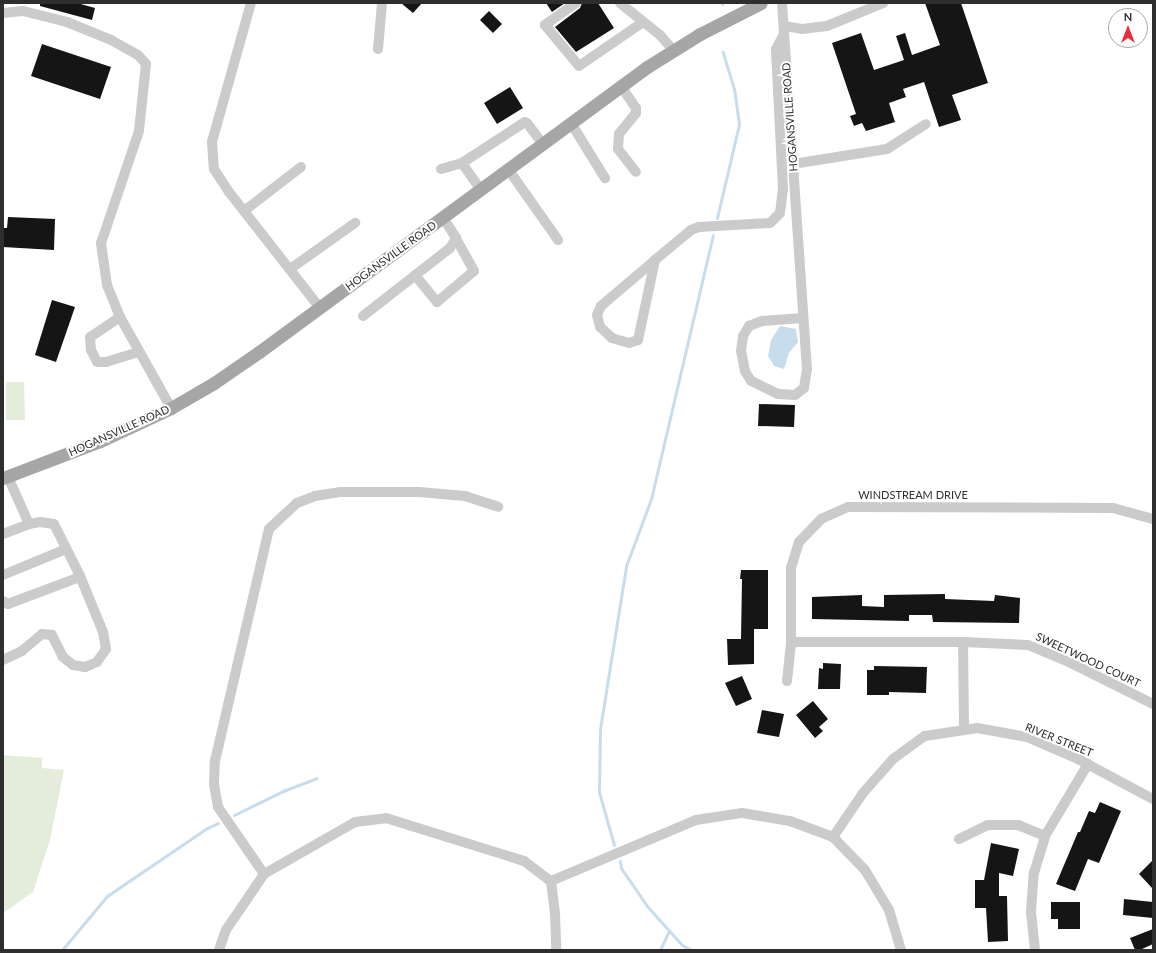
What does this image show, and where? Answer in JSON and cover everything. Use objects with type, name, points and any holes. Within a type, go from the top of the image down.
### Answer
[{"type":"main road","name":"HOGANSVILLE ROAD","points":[[6,478],[100,441],[171,408],[214,383],[320,308],[621,86],[673,50],[726,20],[761,3]]},
{"type":"street","points":[[251,3],[212,142],[214,169],[244,211],[320,308]]},
{"type":"street","points":[[378,49],[382,3]]},
{"type":"street","points":[[576,3],[545,25],[579,66],[643,22]]},
{"type":"street","points":[[620,3],[660,35],[673,50]]},
{"type":"street","name":"HOGANSVILLE ROAD","points":[[782,3],[803,318]]},
{"type":"street","points":[[655,260],[638,340],[629,343],[612,338],[600,327],[597,315],[601,306],[655,260],[691,230],[699,227],[770,223],[780,213],[783,189],[776,49],[784,30],[827,26],[883,3]]},
{"type":"street","points":[[3,13],[23,7],[67,22],[111,40],[138,55],[146,64],[139,131],[101,243],[107,285],[120,318],[171,408]]},
{"type":"street","points":[[621,86],[636,108],[636,113],[619,134],[618,149],[636,172]]},
{"type":"street","points":[[441,169],[462,163],[525,122],[528,123],[543,144]]},
{"type":"street","points":[[571,123],[605,178]]},
{"type":"street","points":[[793,164],[887,149],[926,124]]},
{"type":"street","points":[[462,163],[480,190]]},
{"type":"street","points":[[244,211],[301,167]]},
{"type":"street","points":[[508,169],[558,240]]},
{"type":"street","points":[[415,275],[437,302],[474,271],[443,217]]},
{"type":"street","points":[[290,269],[355,222]]},
{"type":"street","points":[[363,316],[450,248],[456,238]]},
{"type":"street","points":[[120,318],[90,337],[91,350],[97,362],[106,362],[138,352]]},
{"type":"street","points":[[803,318],[807,369],[804,388],[795,395],[778,394],[751,381],[745,371],[741,350],[743,336],[749,326],[762,321],[803,318]]},
{"type":"street","points":[[6,478],[29,524]]},
{"type":"street","points":[[264,874],[218,807],[214,784],[216,755],[269,529],[297,503],[315,496],[340,492],[419,492],[465,496],[498,508]]},
{"type":"street","name":"WINDSTREAM DRIVE","points":[[787,681],[791,642],[791,568],[799,542],[821,519],[848,507],[1113,508],[1153,519]]},
{"type":"street","points":[[3,534],[29,524],[40,522],[54,524],[80,577],[103,632],[106,649],[97,662],[85,667],[73,665],[63,657],[52,636],[42,634],[22,651],[3,660]]},
{"type":"street","points":[[3,575],[66,549]]},
{"type":"street","points":[[3,601],[8,604],[80,577]]},
{"type":"street","name":"SWEETWOOD COURT","points":[[791,642],[963,642],[1028,645],[1069,662],[1153,704]]},
{"type":"street","points":[[963,642],[964,730]]},
{"type":"street","name":"RIVER STREET","points":[[833,837],[863,793],[893,759],[924,736],[976,728],[1027,737],[1088,764],[1151,797]]},
{"type":"street","points":[[1035,950],[1031,912],[1034,872],[1045,836],[1088,764]]},
{"type":"street","points":[[551,880],[696,820],[742,813],[790,821],[833,837],[865,870],[889,910],[901,950]]},
{"type":"street","points":[[219,950],[226,930],[264,874],[355,822],[386,818],[524,861],[551,880],[555,913],[556,950]]},
{"type":"street","points":[[959,839],[988,825],[1018,825],[1045,836]]},
{"type":"green space","points":[[6,382],[24,382],[25,420],[6,420]]},
{"type":"green space","points":[[3,755],[42,758],[42,768],[64,770],[50,840],[33,892],[3,913]]},
{"type":"water","points":[[780,326],[796,329],[798,342],[789,353],[784,369],[774,366],[768,356],[771,340]]},
{"type":"building","points":[[40,3],[77,3],[95,8],[92,20],[40,6]]},
{"type":"building","points":[[401,3],[422,3],[413,13]]},
{"type":"building","points":[[546,3],[565,3],[552,12]]},
{"type":"building","points":[[582,3],[598,3],[614,28],[576,52],[555,27],[580,8]]},
{"type":"building","points":[[925,3],[961,3],[988,83],[952,95],[961,120],[939,127],[924,82],[903,89],[906,97],[889,103],[895,122],[866,131],[862,123],[854,126],[850,116],[856,114],[832,43],[861,33],[874,70],[904,60],[896,36],[905,33],[912,55],[940,45]]},
{"type":"building","points":[[489,11],[502,24],[493,33],[480,20]]},
{"type":"building","points":[[42,44],[111,67],[100,99],[31,76]]},
{"type":"building","points":[[510,87],[523,108],[497,124],[484,103]]},
{"type":"building","points":[[8,217],[55,219],[54,250],[3,247],[3,228],[7,228]]},
{"type":"building","points":[[52,300],[75,307],[56,362],[35,355]]},
{"type":"building","points":[[759,404],[795,405],[794,427],[758,426]]},
{"type":"building","points":[[741,570],[768,570],[768,629],[754,629],[754,664],[728,665],[727,639],[741,639]]},
{"type":"building","points":[[945,594],[945,599],[994,601],[995,595],[1020,598],[1019,623],[933,622],[932,615],[909,615],[909,621],[812,619],[812,597],[862,595],[862,606],[884,607],[884,595]]},
{"type":"building","points":[[823,663],[841,664],[840,689],[818,689],[819,668],[823,669]]},
{"type":"building","points":[[874,666],[927,667],[926,693],[889,692],[889,695],[867,695],[867,670],[874,670]]},
{"type":"building","points":[[742,676],[752,699],[736,706],[725,683]]},
{"type":"building","points":[[813,701],[828,719],[819,727],[823,731],[815,738],[796,715]]},
{"type":"building","points":[[762,710],[784,714],[779,737],[757,733]]},
{"type":"building","points":[[1100,802],[1121,811],[1099,863],[1088,859],[1075,891],[1056,884],[1078,832],[1080,832],[1089,811],[1095,813]]},
{"type":"building","points":[[991,843],[1019,849],[1013,876],[999,873],[999,896],[1007,896],[1008,941],[988,942],[986,908],[975,908],[975,880],[984,880]]},
{"type":"building","points":[[1153,860],[1153,889],[1139,874]]},
{"type":"building","points":[[1124,899],[1153,902],[1153,918],[1123,915]]},
{"type":"building","points":[[1051,902],[1080,902],[1080,929],[1058,929],[1058,919],[1051,919]]},
{"type":"building","points":[[1153,929],[1153,944],[1140,950],[1135,950],[1130,938]]},
{"type":"waterway","points":[[717,218],[739,124],[734,89],[723,52]]},
{"type":"waterway","points":[[614,845],[599,792],[600,729],[626,566],[651,499],[713,235]]},
{"type":"waterway","points":[[234,815],[283,791],[317,778]]},
{"type":"waterway","points":[[62,950],[107,896],[207,828],[218,823]]},
{"type":"waterway","points":[[620,861],[621,868],[647,906],[682,945],[691,950]]},
{"type":"waterway","points":[[660,950],[669,931]]}]
